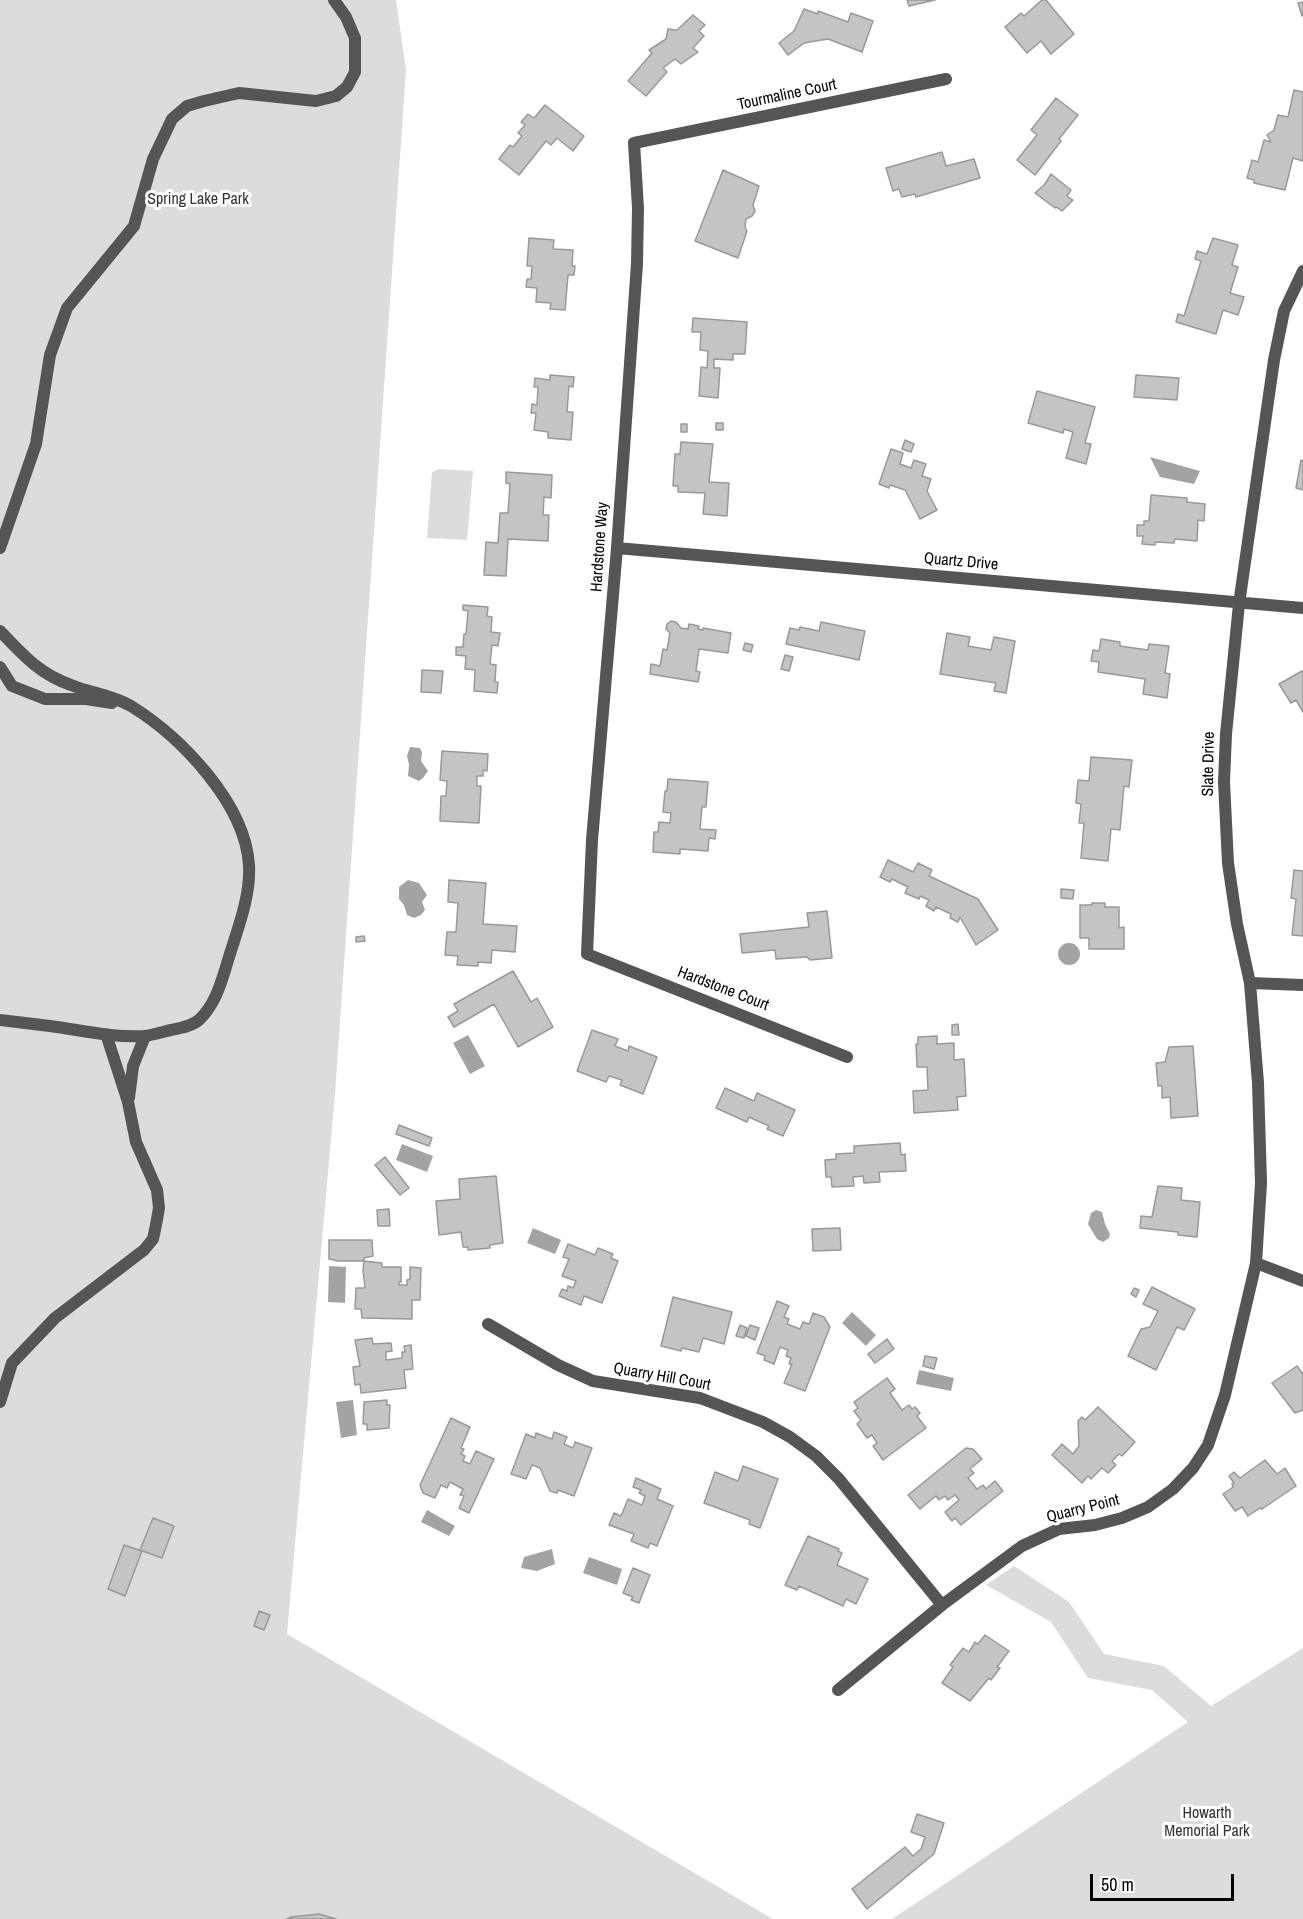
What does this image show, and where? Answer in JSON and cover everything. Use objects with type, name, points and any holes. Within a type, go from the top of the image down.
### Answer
[{"type":"street","points":[[0,548],[36,444],[50,355],[67,308],[134,226],[153,159],[172,119],[187,106],[239,93],[316,101],[336,96],[347,87],[355,72],[355,38],[346,16],[334,0]]},
{"type":"street","name":"Tourmaline Court","points":[[634,143],[946,79]]},
{"type":"street","name":"Hardstone Way","points":[[587,954],[592,840],[617,548],[637,264],[638,208],[634,143]]},
{"type":"street","name":"Slate Drive","points":[[1256,1263],[1261,1183],[1258,1083],[1250,983],[1228,863],[1224,782],[1226,734],[1239,604],[1274,360],[1284,311],[1303,272]]},
{"type":"street","name":"Quartz Drive","points":[[617,548],[1303,608]]},
{"type":"street","points":[[0,631],[31,663],[49,676],[130,706],[168,734],[200,764],[227,800],[243,836],[249,865],[247,894],[215,1000],[199,1020],[183,1028],[145,1036],[106,1034],[0,1020]]},
{"type":"street","points":[[0,667],[12,686],[45,699],[87,699],[130,706]]},
{"type":"street","name":"Hardstone Court","points":[[587,954],[847,1057]]},
{"type":"street","points":[[1250,983],[1303,985]]},
{"type":"street","points":[[0,1402],[12,1363],[40,1333],[55,1318],[144,1250],[153,1239],[159,1208],[157,1190],[136,1142],[128,1102],[106,1034]]},
{"type":"street","points":[[128,1102],[133,1066],[145,1036]]},
{"type":"street","points":[[1256,1263],[1303,1281]]},
{"type":"street","name":"Quarry Point","points":[[838,1690],[942,1605],[1022,1546],[1059,1529],[1095,1525],[1122,1518],[1148,1507],[1173,1489],[1193,1468],[1208,1445],[1225,1395],[1256,1263]]},
{"type":"street","name":"Quarry Hill Court","points":[[488,1324],[558,1365],[593,1381],[700,1398],[763,1422],[790,1437],[816,1456],[839,1479],[942,1605]]},
{"type":"green space","name":"Spring Lake Park","points":[[0,0],[396,0],[406,70],[335,1094],[287,1634],[773,1919],[0,1919]]},
{"type":"green space","points":[[439,469],[473,471],[467,540],[427,538],[432,472]]},
{"type":"green space","name":"Howarth Memorial Park","points":[[1014,1566],[1069,1602],[1104,1654],[1164,1666],[1211,1706],[1303,1648],[1303,1919],[892,1919],[1188,1722],[1152,1690],[1088,1678],[1051,1622],[986,1585]]},
{"type":"shaded area","points":[[1150,457],[1200,471],[1194,484],[1160,477]]},
{"type":"shaded area","points":[[410,747],[420,748],[421,761],[428,771],[419,781],[408,776],[407,756]]},
{"type":"shaded area","points":[[408,880],[419,883],[427,895],[422,902],[425,910],[414,918],[407,915],[399,899],[399,887]]},
{"type":"shaded area","points":[[1069,943],[1077,946],[1080,954],[1077,962],[1069,965],[1061,962],[1058,954],[1061,946]]},
{"type":"shaded area","points":[[468,1035],[485,1066],[470,1074],[453,1043]]},
{"type":"shaded area","points":[[402,1144],[433,1156],[427,1172],[396,1160]]},
{"type":"shaded area","points":[[1096,1210],[1102,1212],[1110,1234],[1109,1238],[1103,1242],[1097,1239],[1088,1224],[1091,1213]]},
{"type":"shaded area","points":[[533,1228],[561,1240],[555,1254],[527,1243]]},
{"type":"shaded area","points":[[329,1266],[346,1267],[345,1303],[328,1302]]},
{"type":"shaded area","points":[[852,1312],[876,1335],[866,1346],[842,1323]]},
{"type":"shaded area","points":[[919,1370],[954,1378],[951,1391],[916,1384]]},
{"type":"shaded area","points":[[353,1400],[357,1435],[341,1438],[336,1402]]},
{"type":"shaded area","points":[[427,1510],[455,1526],[449,1536],[421,1522]]},
{"type":"shaded area","points":[[552,1549],[555,1564],[537,1571],[521,1568],[524,1557]]},
{"type":"shaded area","points":[[589,1557],[622,1569],[617,1585],[583,1573]]},
{"type":"building","points":[[907,0],[935,0],[909,6]]},
{"type":"building","points":[[1042,0],[1046,0],[1074,34],[1051,54],[1041,41],[1027,53],[1005,27],[1021,13],[1024,16]]},
{"type":"building","points":[[1303,2],[1303,15],[1302,16],[1298,3]]},
{"type":"building","points":[[804,9],[818,14],[818,11],[848,22],[851,13],[873,21],[862,52],[828,39],[804,43],[788,55],[779,43],[794,31]]},
{"type":"building","points":[[693,15],[705,25],[699,31],[704,36],[693,48],[698,52],[681,64],[675,59],[663,68],[667,72],[646,96],[628,81],[652,53],[649,50],[666,39],[668,29],[677,30]]},
{"type":"building","points":[[1294,90],[1303,92],[1303,161],[1293,158],[1285,190],[1254,183],[1254,180],[1247,178],[1252,160],[1258,162],[1264,140],[1271,142],[1267,135],[1274,130],[1278,115],[1288,117]]},
{"type":"building","points":[[1056,98],[1078,115],[1035,175],[1017,160],[1037,135],[1031,130]]},
{"type":"building","points":[[545,105],[584,136],[573,151],[557,138],[551,145],[546,141],[519,175],[499,159],[510,145],[513,147],[522,136],[518,133],[525,125],[521,122],[528,114],[534,118]]},
{"type":"building","points":[[942,152],[946,166],[974,159],[980,178],[916,197],[915,194],[902,197],[899,189],[893,191],[886,168]]},
{"type":"building","points":[[723,170],[759,186],[753,205],[755,211],[746,219],[747,231],[738,258],[695,241]]},
{"type":"building","points":[[1051,174],[1071,190],[1067,196],[1073,200],[1062,211],[1035,193],[1045,184]]},
{"type":"building","points":[[529,238],[554,240],[553,249],[573,250],[574,275],[568,275],[565,310],[550,309],[551,303],[536,302],[537,288],[526,287],[527,279],[531,279],[532,266],[527,266]]},
{"type":"building","points":[[1213,238],[1238,245],[1232,265],[1238,267],[1230,293],[1244,297],[1238,315],[1223,310],[1216,334],[1176,322],[1178,314],[1184,316],[1201,261],[1195,259],[1197,251],[1207,254]]},
{"type":"building","points":[[693,318],[747,322],[745,354],[733,354],[733,360],[714,359],[714,368],[720,368],[718,398],[699,396],[701,367],[707,368],[708,351],[700,350],[701,332],[692,332]]},
{"type":"building","points":[[550,375],[574,377],[573,387],[569,386],[567,412],[573,412],[571,440],[548,438],[548,432],[534,430],[536,413],[531,413],[532,404],[537,405],[538,387],[534,387],[535,378],[550,380]]},
{"type":"building","points":[[1136,375],[1179,378],[1177,400],[1134,397]]},
{"type":"building","points":[[1037,391],[1095,407],[1085,443],[1091,444],[1086,464],[1066,458],[1073,432],[1064,429],[1063,433],[1028,423]]},
{"type":"building","points":[[716,423],[723,423],[723,430],[716,430]]},
{"type":"building","points":[[681,424],[687,424],[687,432],[681,432]]},
{"type":"building","points":[[905,440],[914,444],[911,452],[902,449]]},
{"type":"building","points":[[681,442],[713,444],[709,482],[729,483],[727,516],[703,514],[705,493],[678,492],[678,486],[673,486],[675,454],[680,454]]},
{"type":"building","points":[[891,449],[903,453],[900,464],[911,468],[914,460],[926,464],[922,476],[931,479],[927,491],[937,510],[920,519],[905,490],[879,484]]},
{"type":"building","points":[[1301,460],[1303,461],[1303,490],[1296,488]]},
{"type":"building","points":[[506,472],[552,475],[551,498],[544,497],[543,515],[549,515],[548,541],[508,539],[506,576],[484,575],[486,542],[498,543],[500,513],[508,513],[510,484],[506,483]]},
{"type":"building","points":[[1151,495],[1187,498],[1187,502],[1205,504],[1204,521],[1198,520],[1197,541],[1175,539],[1174,543],[1142,544],[1143,536],[1137,536],[1137,525],[1144,525],[1144,521],[1149,521]]},
{"type":"building","points":[[463,605],[488,607],[487,616],[492,617],[491,632],[500,633],[498,646],[492,645],[490,664],[496,665],[497,693],[474,691],[475,670],[465,669],[466,656],[456,655],[456,647],[463,647],[464,634],[466,634],[468,611],[463,610]]},
{"type":"building","points":[[671,621],[676,622],[681,628],[688,629],[689,624],[699,626],[698,629],[731,633],[728,653],[699,649],[696,671],[700,672],[698,682],[650,674],[651,664],[660,666],[663,649],[667,650],[670,633],[666,629],[667,624]]},
{"type":"building","points":[[821,622],[865,631],[859,660],[786,644],[790,628],[799,630],[800,627],[819,631]]},
{"type":"building","points":[[947,633],[970,637],[968,646],[991,650],[994,637],[1015,641],[1006,693],[994,691],[996,683],[940,674]]},
{"type":"building","points":[[1101,639],[1120,642],[1120,646],[1148,650],[1149,644],[1169,646],[1165,673],[1170,674],[1167,698],[1143,694],[1145,679],[1098,672],[1099,662],[1091,661],[1093,650],[1099,651]]},
{"type":"building","points":[[745,643],[753,645],[751,652],[743,650]]},
{"type":"building","points":[[785,655],[793,657],[789,671],[781,669]]},
{"type":"building","points":[[422,670],[443,671],[441,693],[421,692]]},
{"type":"building","points":[[1302,671],[1303,712],[1296,700],[1291,703],[1279,684]]},
{"type":"building","points":[[442,751],[488,754],[487,771],[483,770],[483,776],[477,776],[477,786],[481,786],[479,823],[440,821],[441,796],[446,796],[447,781],[440,780]]},
{"type":"building","points":[[1091,757],[1132,760],[1129,787],[1124,786],[1120,830],[1111,829],[1108,861],[1081,858],[1084,823],[1079,823],[1081,804],[1076,803],[1078,780],[1089,781]]},
{"type":"building","points":[[668,779],[708,782],[706,807],[702,807],[700,829],[716,830],[715,839],[709,838],[708,851],[680,849],[680,854],[653,852],[654,832],[658,832],[659,822],[670,823],[671,813],[663,812]]},
{"type":"building","points":[[888,860],[913,872],[918,863],[932,870],[929,876],[978,899],[998,930],[976,945],[960,917],[958,922],[950,918],[951,914],[936,907],[934,911],[926,906],[929,900],[920,896],[919,899],[905,893],[908,887],[892,879],[890,882],[880,877]]},
{"type":"building","points":[[1294,870],[1303,871],[1303,936],[1292,935],[1296,899],[1291,898]]},
{"type":"building","points":[[449,880],[486,883],[483,924],[517,926],[515,952],[492,950],[491,963],[478,962],[478,966],[457,965],[458,956],[445,955],[447,932],[456,932],[458,903],[448,902]]},
{"type":"building","points":[[1061,889],[1074,890],[1073,899],[1061,898]]},
{"type":"building","points":[[1092,903],[1105,903],[1105,907],[1119,907],[1119,928],[1124,927],[1124,949],[1089,949],[1089,938],[1080,938],[1080,905],[1092,905]]},
{"type":"building","points":[[827,911],[832,958],[776,959],[775,950],[742,953],[740,934],[809,927],[807,913]]},
{"type":"building","points":[[364,936],[365,941],[356,942],[356,937]]},
{"type":"building","points":[[513,971],[531,1002],[537,998],[553,1027],[518,1047],[494,1004],[454,1027],[448,1017],[458,1011],[454,1004]]},
{"type":"building","points":[[958,1024],[959,1035],[952,1035],[952,1025]]},
{"type":"building","points":[[592,1030],[618,1039],[615,1046],[628,1051],[629,1046],[657,1057],[643,1094],[620,1085],[622,1080],[609,1076],[606,1082],[577,1071]]},
{"type":"building","points":[[937,1036],[937,1044],[954,1043],[954,1060],[964,1059],[966,1096],[957,1097],[958,1110],[914,1113],[913,1091],[928,1090],[927,1067],[917,1067],[918,1037]]},
{"type":"building","points":[[1193,1046],[1198,1116],[1171,1118],[1170,1097],[1162,1098],[1162,1086],[1158,1086],[1156,1063],[1165,1062],[1169,1047]]},
{"type":"building","points":[[725,1088],[754,1101],[757,1093],[795,1110],[783,1136],[767,1129],[769,1126],[749,1117],[747,1122],[716,1108]]},
{"type":"building","points":[[399,1125],[432,1138],[429,1146],[396,1134]]},
{"type":"building","points":[[900,1143],[901,1155],[905,1154],[906,1171],[879,1172],[880,1182],[864,1183],[863,1176],[853,1177],[854,1186],[832,1187],[831,1177],[826,1177],[825,1160],[836,1159],[836,1154],[854,1153],[854,1146]]},
{"type":"building","points":[[385,1157],[409,1188],[400,1195],[375,1165]]},
{"type":"building","points":[[496,1176],[503,1243],[490,1245],[490,1248],[468,1250],[468,1247],[463,1247],[461,1232],[439,1235],[436,1201],[460,1199],[459,1179]]},
{"type":"building","points":[[1158,1186],[1182,1188],[1181,1200],[1200,1202],[1197,1237],[1178,1235],[1178,1232],[1140,1228],[1141,1216],[1152,1217]]},
{"type":"building","points":[[389,1209],[390,1226],[378,1226],[377,1210]]},
{"type":"building","points":[[840,1228],[841,1250],[813,1251],[812,1229]]},
{"type":"building","points":[[329,1240],[372,1240],[373,1256],[364,1258],[364,1261],[329,1259]]},
{"type":"building","points":[[568,1244],[595,1255],[598,1248],[613,1254],[611,1258],[618,1261],[602,1303],[584,1296],[581,1305],[559,1296],[562,1289],[567,1291],[568,1286],[573,1288],[576,1281],[562,1276],[569,1259],[563,1257]]},
{"type":"building","points":[[364,1261],[382,1263],[382,1267],[401,1267],[399,1285],[407,1285],[407,1280],[410,1279],[410,1267],[421,1268],[420,1300],[412,1300],[412,1319],[362,1318],[361,1309],[355,1309],[356,1288],[365,1288]]},
{"type":"building","points":[[1152,1287],[1195,1309],[1184,1330],[1177,1327],[1156,1370],[1128,1356],[1141,1329],[1150,1327],[1158,1311],[1143,1304]]},
{"type":"building","points":[[1134,1288],[1139,1290],[1136,1297],[1131,1294]]},
{"type":"building","points":[[673,1297],[732,1312],[724,1344],[703,1338],[699,1352],[682,1348],[681,1351],[661,1346]]},
{"type":"building","points":[[777,1301],[789,1306],[784,1317],[789,1319],[787,1324],[800,1329],[803,1322],[809,1324],[813,1313],[824,1317],[830,1327],[805,1391],[784,1383],[792,1364],[789,1364],[791,1358],[786,1356],[788,1350],[780,1347],[774,1364],[764,1360],[765,1356],[757,1353]]},
{"type":"building","points":[[740,1325],[747,1328],[744,1338],[736,1336]]},
{"type":"building","points":[[750,1325],[759,1328],[755,1340],[746,1336]]},
{"type":"building","points":[[372,1338],[373,1344],[391,1343],[392,1351],[386,1352],[386,1360],[402,1358],[402,1352],[405,1352],[404,1346],[411,1345],[413,1369],[404,1370],[406,1388],[361,1393],[360,1384],[355,1385],[353,1367],[360,1366],[355,1340]]},
{"type":"building","points":[[887,1339],[894,1349],[875,1363],[868,1354]]},
{"type":"building","points":[[925,1356],[937,1358],[934,1369],[923,1366]]},
{"type":"building","points":[[1297,1366],[1303,1372],[1303,1410],[1295,1413],[1272,1383]]},
{"type":"building","points":[[887,1378],[895,1389],[890,1393],[902,1410],[909,1405],[912,1409],[915,1407],[920,1413],[917,1416],[926,1428],[883,1460],[873,1446],[877,1443],[872,1435],[867,1438],[857,1424],[861,1420],[854,1411],[858,1408],[854,1402]]},
{"type":"building","points":[[387,1400],[387,1405],[390,1405],[389,1428],[367,1430],[367,1424],[363,1424],[364,1402]]},
{"type":"building","points":[[1098,1407],[1135,1442],[1122,1456],[1119,1454],[1112,1461],[1116,1465],[1108,1473],[1102,1468],[1091,1479],[1088,1476],[1082,1483],[1052,1455],[1062,1444],[1073,1454],[1079,1446],[1078,1421],[1082,1417],[1085,1420]]},
{"type":"building","points":[[451,1418],[470,1427],[461,1448],[464,1449],[461,1454],[465,1456],[463,1461],[470,1464],[476,1451],[494,1459],[469,1513],[459,1508],[464,1496],[460,1495],[463,1489],[450,1482],[447,1488],[441,1485],[435,1498],[423,1493],[420,1485]]},
{"type":"building","points":[[554,1432],[567,1437],[564,1444],[573,1448],[575,1442],[592,1448],[574,1496],[558,1490],[557,1493],[550,1491],[540,1468],[532,1465],[526,1479],[511,1474],[526,1434],[535,1438],[536,1433],[552,1439]]},
{"type":"building","points":[[966,1448],[973,1449],[982,1459],[970,1469],[974,1473],[968,1478],[977,1489],[983,1485],[986,1489],[995,1481],[1003,1491],[961,1525],[955,1518],[952,1521],[945,1512],[959,1500],[955,1495],[948,1500],[945,1496],[939,1500],[936,1496],[920,1509],[908,1495]]},
{"type":"building","points":[[1265,1460],[1277,1474],[1285,1468],[1296,1486],[1248,1516],[1242,1507],[1235,1511],[1223,1494],[1233,1487],[1234,1483],[1229,1476],[1234,1472],[1240,1478]]},
{"type":"building","points":[[743,1466],[778,1479],[760,1528],[749,1524],[750,1520],[704,1503],[715,1472],[738,1481]]},
{"type":"building","points":[[636,1478],[661,1489],[657,1499],[673,1506],[657,1546],[650,1543],[648,1548],[631,1541],[634,1534],[609,1525],[614,1513],[621,1516],[628,1499],[642,1505],[645,1496],[639,1493],[641,1490],[633,1487]]},
{"type":"building","points":[[153,1518],[174,1526],[162,1558],[140,1550]]},
{"type":"building","points":[[808,1536],[839,1549],[838,1551],[842,1553],[837,1565],[868,1579],[856,1604],[846,1599],[843,1606],[799,1586],[797,1590],[785,1585]]},
{"type":"building","points":[[124,1545],[142,1551],[125,1596],[108,1589]]},
{"type":"building","points":[[633,1568],[650,1575],[639,1603],[631,1600],[633,1597],[623,1593]]},
{"type":"building","points":[[259,1611],[270,1615],[264,1630],[254,1626]]},
{"type":"building","points":[[985,1635],[1009,1651],[991,1680],[989,1678],[970,1701],[942,1683],[953,1667],[950,1665],[963,1648],[969,1652],[975,1642],[978,1644]]},
{"type":"building","points":[[917,1814],[944,1823],[934,1854],[867,1909],[852,1889],[905,1847],[913,1856],[921,1849],[925,1837],[911,1832]]},
{"type":"building","points":[[319,1914],[336,1919],[287,1919],[291,1917]]}]
